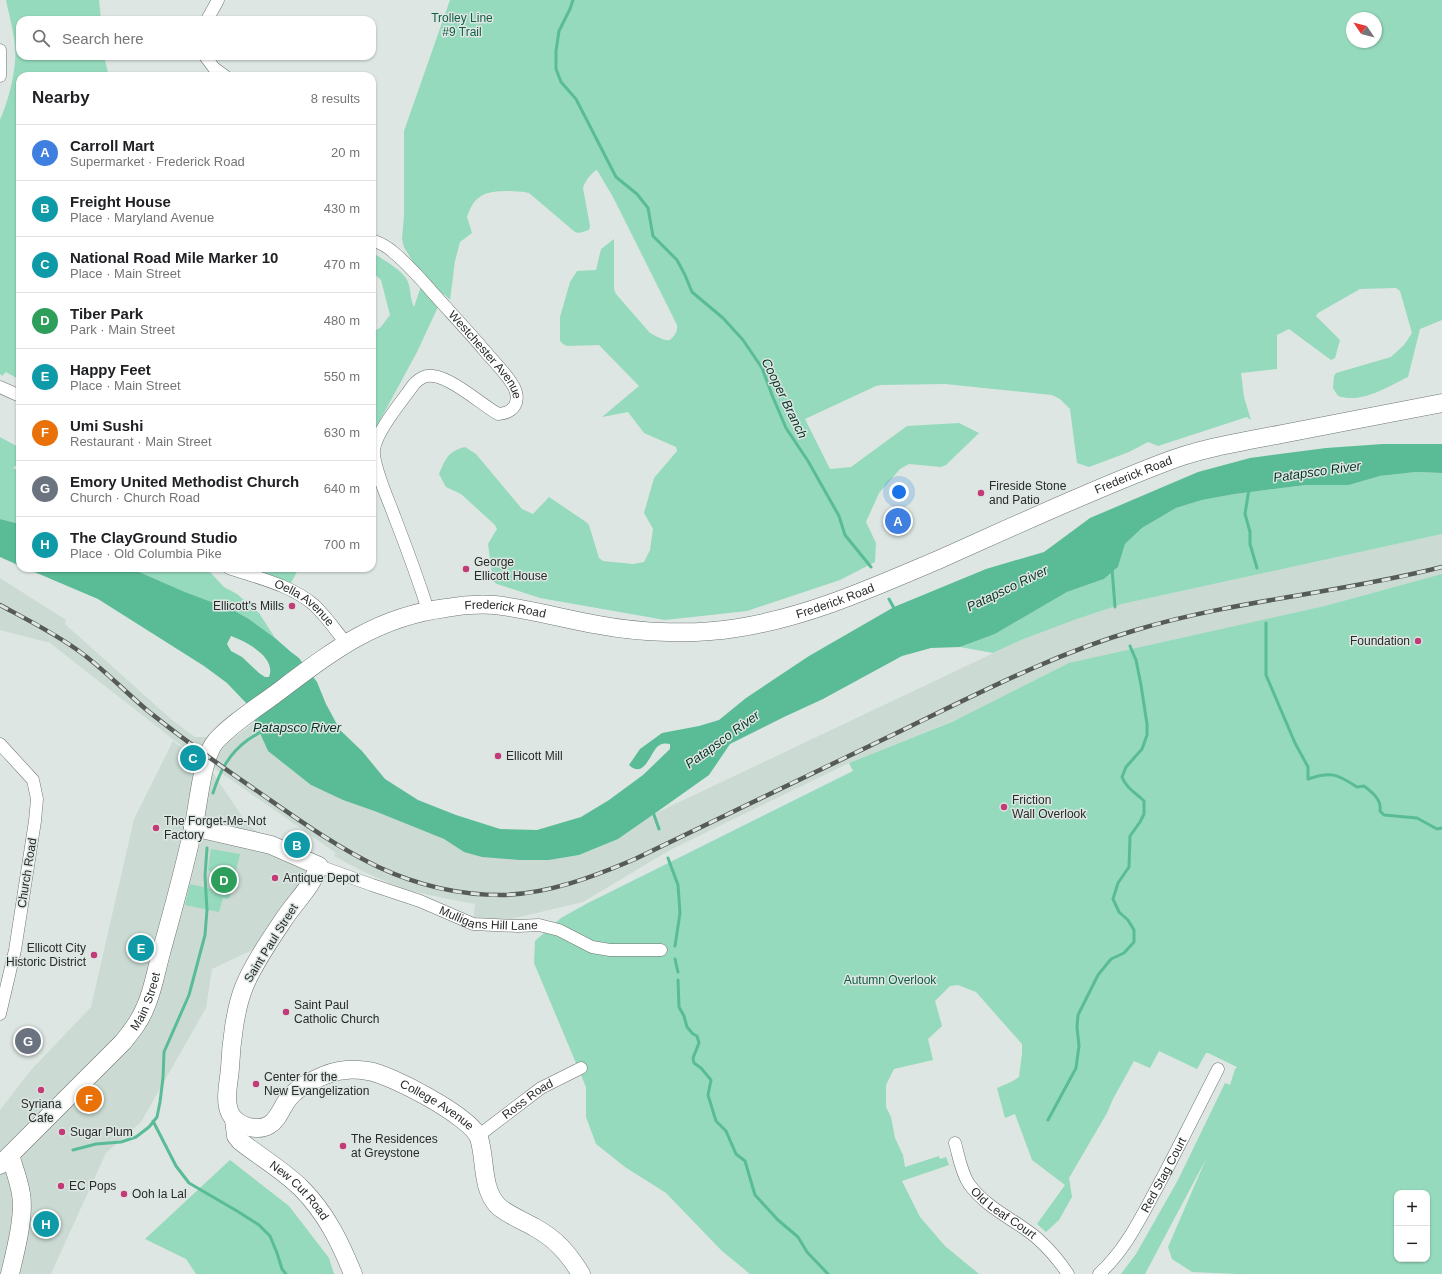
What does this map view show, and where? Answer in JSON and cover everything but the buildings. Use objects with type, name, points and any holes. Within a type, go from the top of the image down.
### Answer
[{"type":"main road","name":"Frederick Road","points":[[234,726],[318,662],[346,643],[374,628],[399,618],[428,610],[462,606],[489,605],[520,609],[602,626],[644,631],[734,629],[782,619],[830,605],[873,588],[1088,493],[1193,452],[1232,443],[1442,403]]},
{"type":"main road","name":"Main Street","points":[[5,1160],[123,1042],[137,1026],[146,1006],[170,921],[193,827],[207,756],[211,746],[234,726]]},
{"type":"main road","points":[[193,827],[271,844],[319,866]]},
{"type":"main road","name":"Saint Paul Street","points":[[234,1119],[230,1113],[227,1099],[233,1038],[239,1003],[244,987],[276,932],[314,879],[319,866]]},
{"type":"main road","name":"College Avenue","points":[[234,1119],[246,1126],[257,1128],[264,1127],[275,1119],[290,1096],[302,1086],[344,1070],[374,1072],[389,1078],[423,1094],[461,1118],[478,1136],[483,1168],[490,1193],[498,1206],[551,1238],[564,1250],[581,1274]]},
{"type":"main road","name":"New Cut Road","points":[[234,1119],[236,1136],[240,1141],[300,1188],[315,1204],[336,1235],[353,1274]]},
{"type":"main road","points":[[5,1160],[21,1195],[21,1211],[17,1243],[10,1274]]},
{"type":"street","points":[[209,16],[218,0]]},
{"type":"street","points":[[0,50],[0,76]]},
{"type":"street","points":[[208,60],[214,68],[220,72]]},
{"type":"street","name":"Westchester Avenue","points":[[376,242],[388,248],[414,271],[505,375],[514,387],[516,397],[516,404],[511,410],[506,414],[498,414],[444,379],[434,376],[426,376],[419,379],[414,384],[376,441]]},
{"type":"street","points":[[0,387],[16,394]]},
{"type":"street","name":"Westchester Avenue","points":[[376,464],[418,578],[428,610]]},
{"type":"street","name":"Oella Avenue","points":[[240,572],[282,587],[306,598],[316,606],[346,643]]},
{"type":"street","name":"Church Road","points":[[0,744],[33,780],[37,799],[15,950],[0,1014]]},
{"type":"street","name":"Mulligans Hill Lane","points":[[319,866],[372,886],[420,901],[473,924],[518,926],[539,925],[559,930],[592,947],[610,950],[661,950]]},
{"type":"street","name":"Ross Road","points":[[478,1136],[541,1088],[581,1068]]},
{"type":"street","name":"Red Stag Court","points":[[1099,1274],[1111,1264],[1127,1242],[1170,1165],[1218,1069]]},
{"type":"street","name":"Old Leaf Court","points":[[955,1143],[960,1164],[968,1182],[981,1198],[997,1212],[1038,1239],[1068,1274]]},
{"type":"shaded area","points":[[1442,534],[1442,590],[1017,695],[849,763],[670,850],[583,902],[490,924],[473,922],[475,904],[403,889],[362,871],[334,856],[336,853],[214,768],[216,759],[227,743],[255,722],[268,751],[311,785],[343,800],[444,839],[464,852],[519,860],[549,860],[579,855],[618,839],[654,814],[1021,640],[1077,619],[1122,604]]},
{"type":"shaded area","points":[[0,578],[66,620],[65,624],[172,720],[195,737],[207,737],[202,744],[197,758],[50,643],[0,630]]},
{"type":"shaded area","points":[[173,741],[210,769],[248,825],[323,877],[261,946],[212,969],[206,1008],[141,1122],[106,1153],[51,1274],[0,1274],[0,1110],[31,1070],[91,1007],[134,819]]},
{"type":"green space","points":[[6,0],[99,0],[101,16],[16,16],[16,60],[105,60],[108,72],[16,72],[16,378],[6,372],[2,376],[0,374],[0,120],[8,99],[14,69],[15,47]]},
{"type":"green space","name":"Trolley Line #9 Trail","points":[[450,0],[1442,0],[1442,320],[1420,329],[1408,377],[1383,390],[1356,398],[1338,396],[1333,388],[1334,376],[1336,373],[1391,357],[1404,345],[1412,333],[1400,291],[1396,288],[1360,289],[1318,313],[1316,316],[1340,340],[1335,358],[1331,360],[1289,329],[1277,335],[1277,369],[1241,373],[1244,397],[1251,420],[1247,417],[1158,446],[1148,442],[1129,452],[1089,467],[1077,463],[1070,409],[1060,399],[1052,395],[945,384],[876,386],[805,419],[830,469],[851,467],[907,426],[959,423],[979,433],[946,465],[941,467],[909,464],[900,469],[879,493],[866,522],[876,543],[875,562],[840,580],[747,611],[665,620],[540,598],[497,584],[493,581],[488,544],[497,529],[495,525],[461,494],[446,487],[439,474],[448,457],[455,451],[465,447],[476,454],[522,509],[533,514],[549,497],[589,525],[599,558],[603,561],[633,564],[644,562],[650,550],[653,529],[644,513],[654,478],[677,451],[676,447],[644,433],[628,412],[602,417],[639,386],[599,345],[567,346],[563,344],[560,341],[560,317],[570,282],[577,271],[596,270],[601,249],[614,239],[614,289],[616,294],[650,333],[657,337],[670,340],[676,333],[677,325],[613,197],[597,170],[588,178],[583,188],[590,226],[589,230],[579,233],[575,232],[529,193],[510,191],[495,192],[488,193],[478,198],[470,209],[467,217],[472,233],[460,242],[455,261],[450,300],[444,294],[417,352],[376,428],[376,330],[380,328],[390,315],[381,280],[376,276],[376,255],[406,278],[414,307],[425,274],[413,262],[404,247],[402,239],[404,216],[404,131]]},
{"type":"green space","points":[[0,437],[16,446],[16,466],[13,468],[16,469],[16,523],[0,519]]},
{"type":"green space","points":[[1416,472],[1442,473],[1442,534],[1122,604],[1021,640],[993,653],[960,647],[995,634],[1067,592],[1104,579],[1118,567],[1125,544],[1142,528],[1176,508],[1202,500],[1235,494],[1306,485],[1349,485],[1380,476]]},
{"type":"green space","points":[[139,572],[210,572],[224,587],[237,594],[259,613],[275,638],[249,619],[233,610],[185,592]]},
{"type":"green space","points":[[259,572],[297,572],[291,583]]},
{"type":"green space","name":"Autumn Overlook","points":[[1442,574],[1442,1274],[1239,1274],[1192,1272],[1172,1259],[1168,1247],[1206,1159],[1145,1274],[1121,1274],[1136,1254],[1178,1180],[1225,1083],[1230,1085],[1237,1067],[1208,1053],[1206,1053],[1197,1069],[1159,1051],[1150,1068],[1134,1061],[1107,1113],[1069,1178],[1072,1197],[1059,1220],[1046,1232],[1037,1224],[1065,1185],[1032,1160],[1015,1114],[1005,1118],[997,1088],[1019,1077],[1022,1044],[976,992],[958,985],[950,986],[935,1001],[942,1026],[928,1039],[933,1060],[894,1069],[886,1085],[886,1107],[891,1117],[895,1138],[903,1155],[905,1167],[939,1156],[940,1159],[946,1157],[949,1165],[902,1181],[920,1217],[945,1246],[979,1274],[750,1274],[722,1251],[666,1193],[625,1167],[596,1144],[586,1117],[586,1087],[534,963],[535,941],[561,918],[586,904],[853,771],[849,763],[954,721],[1069,663],[1325,606]]},
{"type":"green space","points":[[211,849],[240,854],[230,897],[227,899],[223,898],[219,912],[185,905],[190,884],[212,889],[215,876],[208,870]]},
{"type":"green space","points":[[230,1160],[289,1206],[329,1258],[334,1274],[196,1274],[186,1259],[145,1239]]},
{"type":"water","name":"Patapsco River","points":[[1383,444],[1442,444],[1442,473],[1416,472],[1380,476],[1349,485],[1306,485],[1235,494],[1202,500],[1176,508],[1142,528],[1125,544],[1118,567],[1104,579],[1067,592],[995,634],[960,647],[931,648],[902,656],[823,699],[730,744],[709,775],[618,839],[579,855],[549,860],[519,860],[482,857],[464,852],[444,839],[343,800],[311,785],[268,751],[247,704],[227,683],[204,666],[98,599],[34,572],[139,572],[185,592],[233,610],[249,619],[299,658],[317,682],[326,704],[340,730],[362,751],[385,779],[418,800],[456,815],[500,829],[537,830],[581,817],[609,800],[643,775],[670,749],[670,744],[663,744],[654,750],[643,767],[634,769],[629,765],[640,749],[662,733],[699,726],[719,720],[746,698],[809,656],[894,607],[986,569],[1044,552],[1090,518],[1198,472],[1250,458],[1326,448]],"holes":[[[231,636],[244,642],[264,657],[270,670],[269,677],[265,677],[259,673],[242,657],[231,651],[227,644]]]},
{"type":"water","points":[[0,519],[16,523],[16,564],[0,557]]},
{"type":"waterway","name":"Cooper Branch","points":[[573,0],[559,31],[556,51],[556,69],[561,82],[576,99],[616,177],[637,194],[648,208],[653,236],[677,260],[692,292],[723,318],[743,340],[762,368],[786,428],[808,461],[839,516],[845,535],[871,567]]},
{"type":"waterway","points":[[1249,489],[1245,514],[1250,532],[1250,544],[1257,568]]},
{"type":"waterway","points":[[1112,569],[1115,607]]},
{"type":"waterway","name":"Cooper Branch","points":[[889,599],[895,610]]},
{"type":"waterway","points":[[1266,623],[1266,675],[1295,743],[1308,767],[1308,779],[1323,775],[1334,775],[1357,787],[1364,786],[1376,797],[1379,803],[1380,811],[1384,815],[1417,818],[1437,829],[1442,828]]},
{"type":"waterway","points":[[1048,1120],[1076,1068],[1079,1046],[1077,1027],[1078,1015],[1098,975],[1111,959],[1124,953],[1134,942],[1134,930],[1128,920],[1119,912],[1113,899],[1118,883],[1129,867],[1130,836],[1144,814],[1144,801],[1129,787],[1122,777],[1126,767],[1142,749],[1147,735],[1147,724],[1141,685],[1136,660],[1130,646]]},
{"type":"waterway","points":[[213,793],[222,770],[231,756],[242,744],[263,731]]},
{"type":"waterway","points":[[653,812],[659,829]]},
{"type":"waterway","points":[[73,1150],[96,1144],[121,1142],[136,1137],[149,1127],[157,1117],[163,1078],[164,1052],[189,995],[205,935],[207,910],[205,876],[207,848]]},
{"type":"waterway","points":[[668,858],[678,885],[680,913],[675,946]]},
{"type":"waterway","points":[[675,959],[678,972]]},
{"type":"waterway","points":[[678,980],[679,1007],[684,1016],[687,1027],[697,1036],[699,1043],[693,1058],[694,1063],[701,1068],[711,1080],[708,1095],[716,1121],[726,1131],[736,1154],[745,1161],[755,1195],[778,1220],[798,1237],[807,1252],[828,1274]]},
{"type":"waterway","points":[[153,1121],[176,1166],[189,1183],[259,1225],[270,1236],[282,1269],[286,1274]]},
{"type":"railway","points":[[0,605],[48,631],[76,649],[95,663],[148,711],[189,743],[289,813],[344,849],[402,877],[433,887],[466,893],[502,895],[519,894],[553,888],[587,878],[635,859],[993,687],[1049,661],[1107,639],[1136,630],[1212,611],[1366,584],[1442,567]]},
{"type":"place","name":"Fireside Stone and Patio","points":[[981,493]]},
{"type":"place","name":"Carroll Mart","points":[[898,521]]},
{"type":"place","name":"George Ellicott House","points":[[466,569]]},
{"type":"place","name":"Ellicott's Mills","points":[[292,606]]},
{"type":"place","name":"Foundation","points":[[1418,641]]},
{"type":"place","name":"Ellicott Mill","points":[[498,756]]},
{"type":"place","name":"National Road Mile Marker 10","points":[[193,758]]},
{"type":"place","name":"Friction Wall Overlook","points":[[1004,807]]},
{"type":"place","name":"The Forget-Me-Not Factory","points":[[156,828]]},
{"type":"place","name":"Freight House","points":[[297,845]]},
{"type":"place","name":"Antique Depot","points":[[275,878]]},
{"type":"place","name":"Tiber Park","points":[[224,880]]},
{"type":"place","name":"Happy Feet","points":[[141,948]]},
{"type":"place","name":"Ellicott City Historic District","points":[[94,955]]},
{"type":"place","name":"Saint Paul Catholic Church","points":[[286,1012]]},
{"type":"place","name":"Emory United Methodist Church","points":[[28,1041]]},
{"type":"place","name":"Center for the New Evangelization","points":[[256,1084]]},
{"type":"place","name":"Syriana Cafe","points":[[41,1090]]},
{"type":"place","name":"Umi Sushi","points":[[89,1099]]},
{"type":"place","name":"Sugar Plum","points":[[62,1132]]},
{"type":"place","name":"The Residences at Greystone","points":[[343,1146]]},
{"type":"place","name":"EC Pops","points":[[61,1186]]},
{"type":"place","name":"Ooh la Lal","points":[[124,1194]]},
{"type":"place","name":"The ClayGround Studio","points":[[46,1224]]}]
